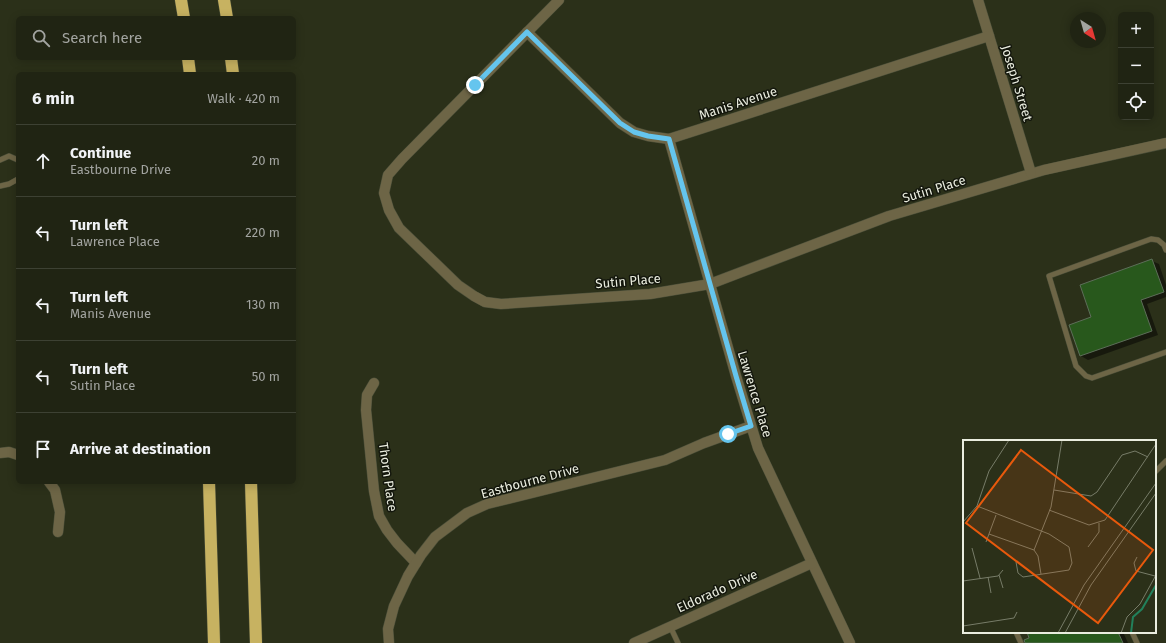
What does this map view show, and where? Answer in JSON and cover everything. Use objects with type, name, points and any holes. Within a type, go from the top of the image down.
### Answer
[{"type":"highway","points":[[181,0],[184,16]]},
{"type":"highway","points":[[224,0],[227,16]]},
{"type":"highway","points":[[188,60],[190,72]]},
{"type":"highway","points":[[231,60],[233,72]]},
{"type":"highway","points":[[209,484],[214,643]]},
{"type":"highway","points":[[251,484],[256,643]]},
{"type":"street","name":"Sutin Place","points":[[559,0],[388,175],[384,193],[389,210],[399,228],[458,285],[485,302],[501,304],[650,294],[710,284],[890,216],[1044,170],[1166,143]]},
{"type":"street","name":"Joseph Street","points":[[978,0],[1031,174]]},
{"type":"street","name":"Manis Avenue","points":[[527,32],[620,123],[634,132],[669,139],[989,36]]},
{"type":"street","name":"Lawrence Place","points":[[669,139],[736,376],[758,448],[850,643]]},
{"type":"street","name":"Thorn Place","points":[[374,383],[367,394],[366,410],[374,491],[380,516],[387,530],[416,563]]},
{"type":"street","name":"Eastbourne Drive","points":[[389,643],[388,629],[394,606],[408,576],[435,537],[467,513],[487,504],[665,460],[704,443],[751,426]]},
{"type":"street","points":[[0,453],[9,452],[16,454]]},
{"type":"street","points":[[50,484],[55,490],[60,512],[58,532]]},
{"type":"street","name":"Eldorado Drive","points":[[634,643],[812,563]]},
{"type":"lane","points":[[0,160],[9,156],[16,159]]},
{"type":"lane","points":[[0,186],[9,184],[16,180]]},
{"type":"lane","points":[[1166,250],[1164,245],[1158,240],[1151,240],[1049,276],[1076,366],[1086,376],[1092,378],[1166,352]]},
{"type":"lane","points":[[1156,471],[1166,461]]},
{"type":"lane","points":[[670,626],[678,643]]},
{"type":"lane","points":[[1016,633],[1021,643]]},
{"type":"lane","points":[[1132,633],[1137,643]]},
{"type":"building","points":[[1152,259],[1164,292],[1141,300],[1152,331],[1080,356],[1069,325],[1091,317],[1080,285]]},
{"type":"building","points":[[1027,633],[1118,633],[1123,643],[1025,643],[1024,640],[1029,638]]},
{"type":"route","points":[[475,85],[527,32],[620,123],[634,132],[669,139],[751,426],[728,434]]}]
